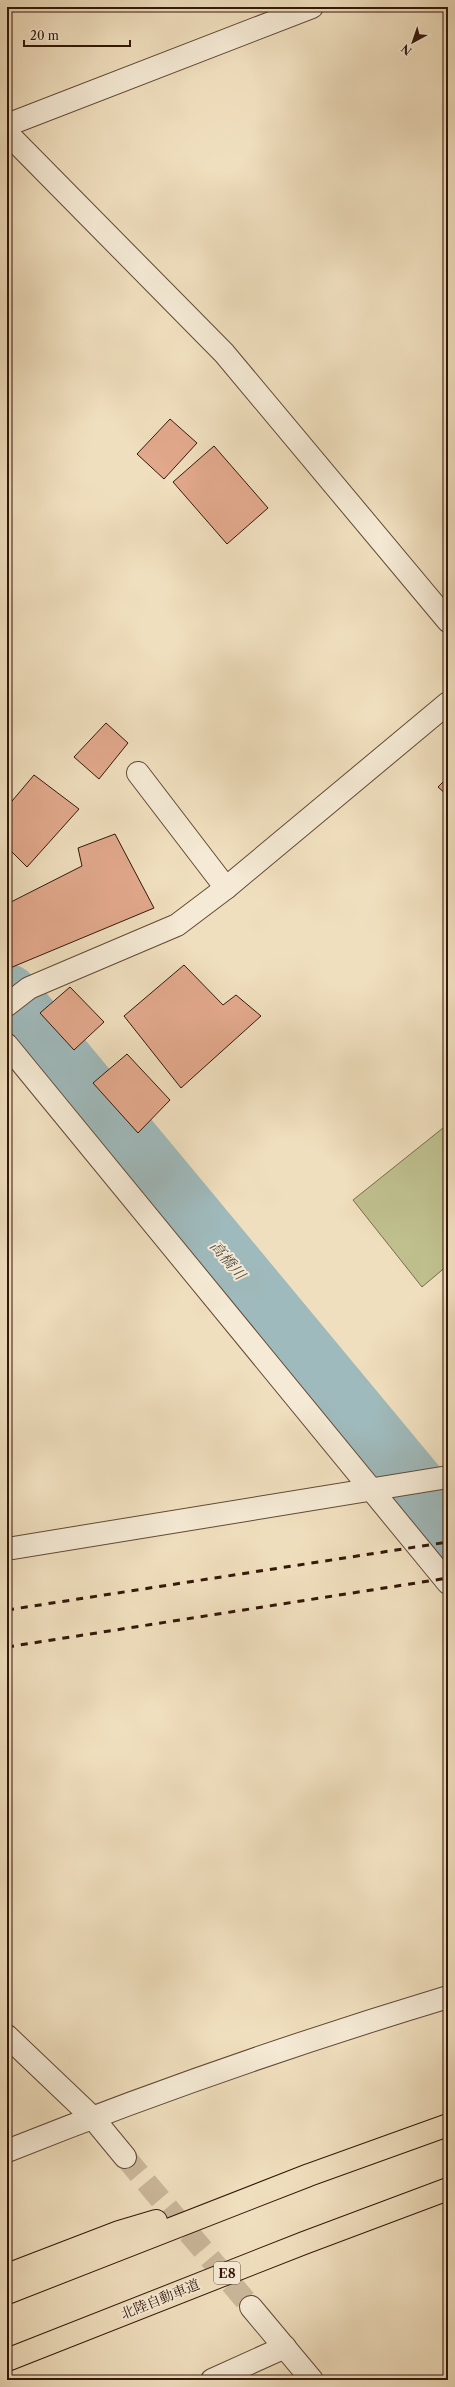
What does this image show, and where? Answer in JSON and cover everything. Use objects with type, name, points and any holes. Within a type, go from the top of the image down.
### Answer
[{"type":"highway","points":[[7,2293],[309,2175],[448,2125]]},
{"type":"highway","points":[[7,2275],[119,2232],[309,2175]]},
{"type":"highway","name":"北陸自動車道","points":[[7,2360],[304,2243],[448,2189]]},
{"type":"street","points":[[7,125],[312,7]]},
{"type":"street","points":[[7,133],[224,353],[448,621]]},
{"type":"street","points":[[7,1005],[29,988],[177,925],[226,888],[448,703]]},
{"type":"street","points":[[138,773],[226,888]]},
{"type":"street","points":[[7,1045],[448,1583]]},
{"type":"street","points":[[7,1549],[448,1477]]},
{"type":"street","points":[[7,2151],[92,2117],[322,2035],[448,1997]]},
{"type":"street","points":[[7,2036],[92,2117],[125,2157]]},
{"type":"street","points":[[251,2307],[312,2380]]},
{"type":"street","points":[[212,2380],[285,2347]]},
{"type":"green space","points":[[448,1124],[448,1265],[422,1287],[353,1200]]},
{"type":"building","points":[[170,419],[197,443],[164,479],[137,454]]},
{"type":"building","points":[[214,446],[268,508],[227,544],[173,482]]},
{"type":"building","points":[[106,723],[128,743],[99,779],[74,757]]},
{"type":"building","points":[[34,775],[79,809],[27,867],[7,847],[7,807]]},
{"type":"building","points":[[448,777],[448,796],[438,787]]},
{"type":"building","points":[[115,834],[154,908],[10,968],[7,962],[7,904],[82,866],[78,848]]},
{"type":"building","points":[[184,965],[223,1005],[236,995],[261,1016],[181,1088],[124,1016]]},
{"type":"building","points":[[70,987],[104,1022],[74,1050],[40,1013]]},
{"type":"building","points":[[127,1054],[170,1100],[138,1133],[93,1083]]},
{"type":"waterway","name":"高橋川","points":[[7,995],[448,1526]]},
{"type":"tunnel","points":[[125,2157],[251,2307]]},
{"type":"railway","points":[[7,1610],[448,1542]]},
{"type":"railway","points":[[7,1647],[448,1578]]}]
